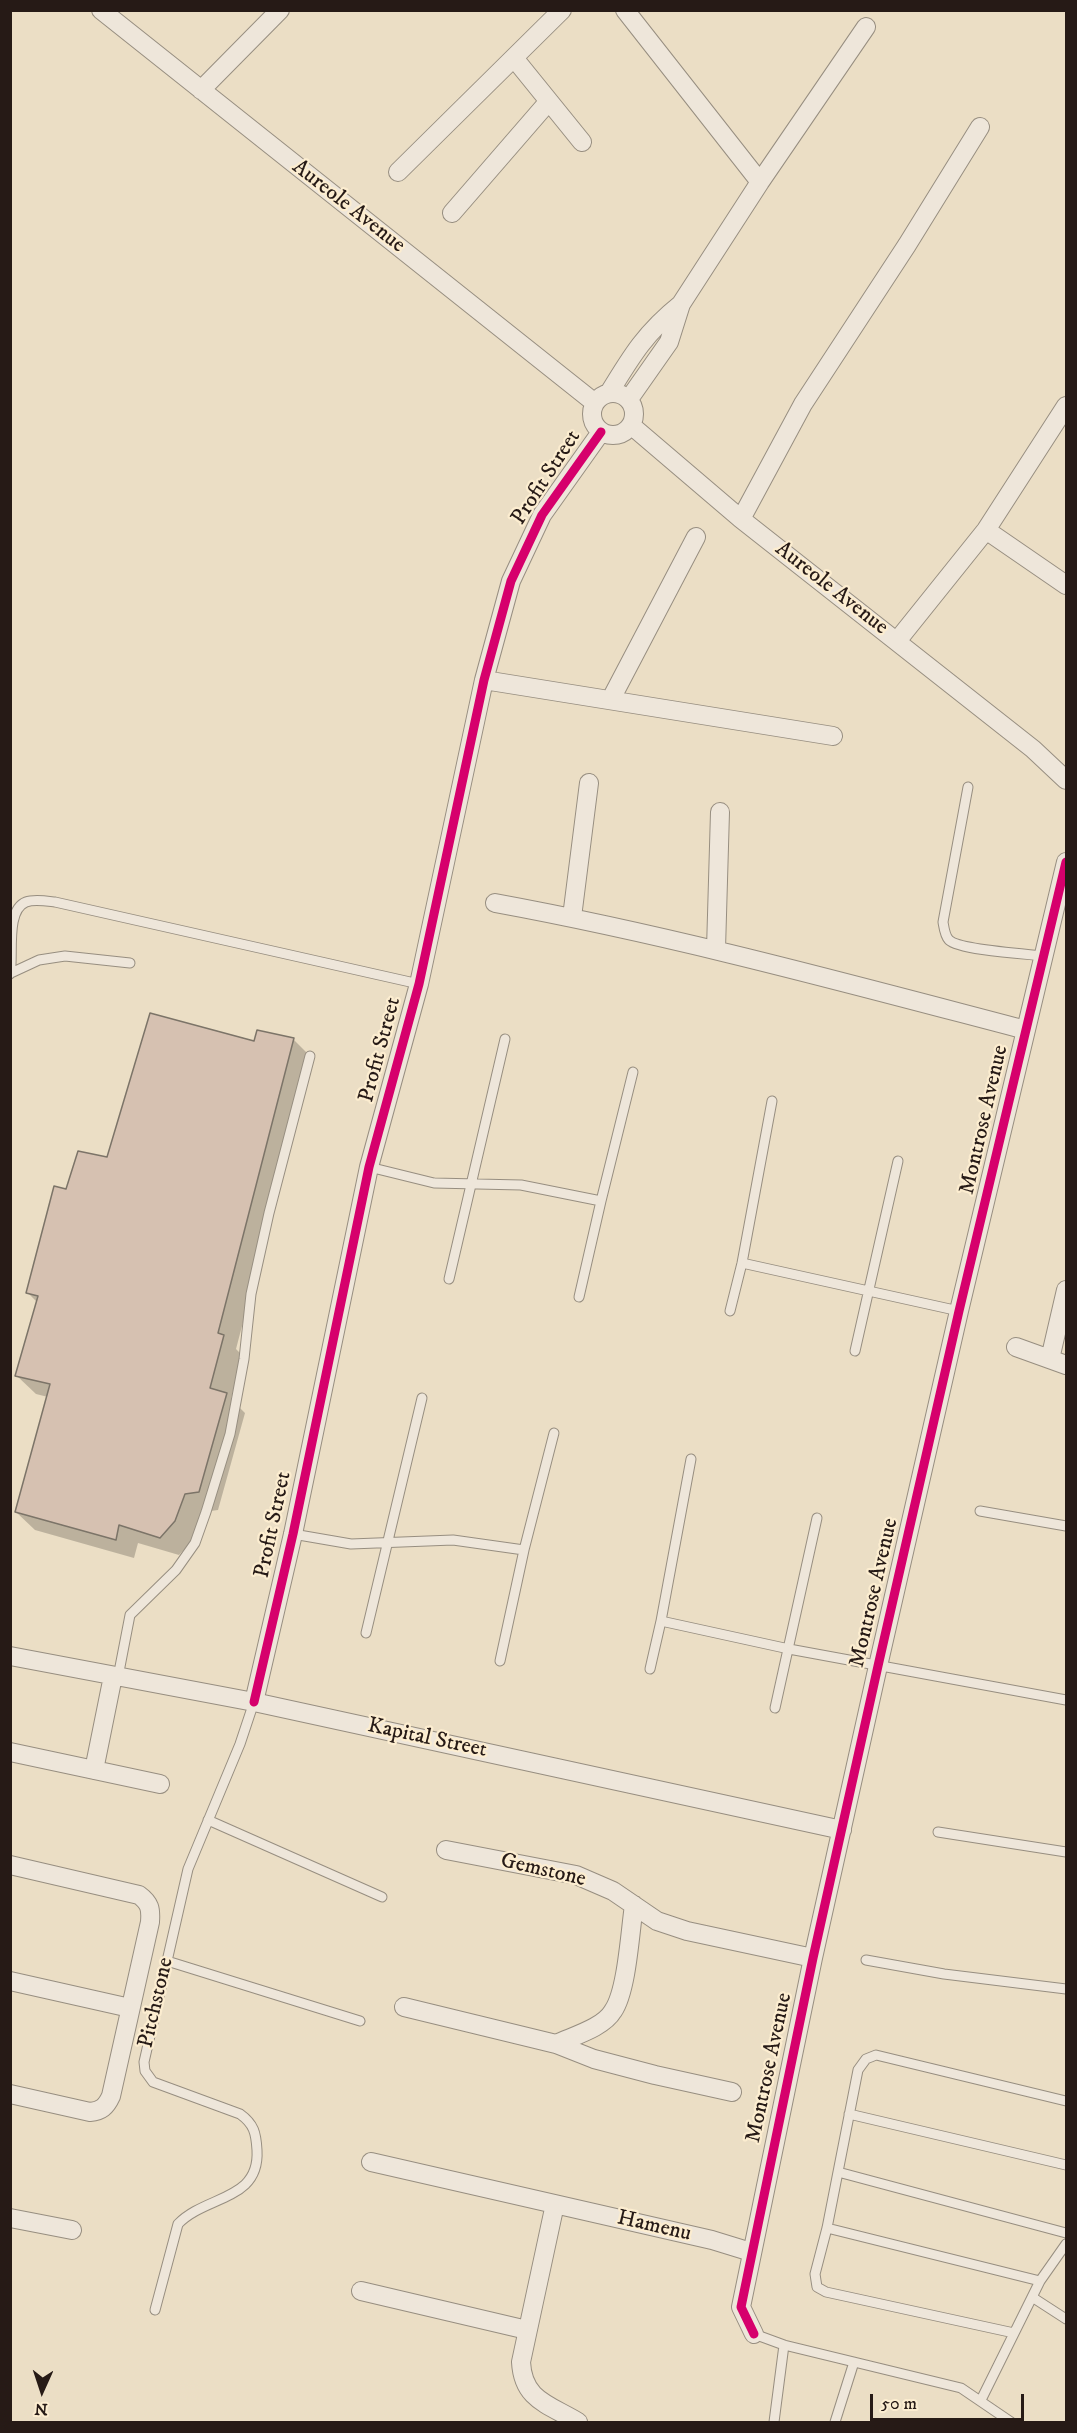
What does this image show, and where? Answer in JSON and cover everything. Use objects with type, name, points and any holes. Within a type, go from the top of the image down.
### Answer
[{"type":"street","name":"Aureole Avenue","points":[[101,10],[201,90],[602,398]]},
{"type":"street","points":[[201,90],[280,10]]},
{"type":"street","points":[[398,172],[562,10]]},
{"type":"street","points":[[625,10],[760,182]]},
{"type":"street","points":[[629,399],[669,342],[681,304],[760,182],[866,27]]},
{"type":"street","points":[[514,58],[582,142]]},
{"type":"street","points":[[452,213],[549,101]]},
{"type":"street","points":[[741,519],[803,404],[907,245],[980,127]]},
{"type":"street","points":[[602,398],[616,393],[629,399],[635,412],[632,426],[621,434],[613,436],[601,432],[592,419],[592,412],[631,357],[653,328],[681,304]]},
{"type":"street","points":[[897,641],[986,530],[1066,406]]},
{"type":"street","name":"Aureole Avenue","points":[[632,426],[741,519],[1033,749],[1066,780]]},
{"type":"street","name":"Profit Street","points":[[254,1702],[293,1534],[369,1167],[419,984],[484,680],[511,581],[542,515],[601,432]]},
{"type":"street","points":[[986,530],[1066,585]]},
{"type":"street","points":[[611,699],[696,537]]},
{"type":"street","points":[[484,680],[833,736]]},
{"type":"street","name":"Aureole Avenue","points":[[1033,749],[1066,764]]},
{"type":"street","points":[[572,917],[589,783]]},
{"type":"street","points":[[716,949],[720,812]]},
{"type":"street","name":"Montrose Avenue","points":[[754,2334],[741,2307],[813,1958],[959,1311],[1066,862]]},
{"type":"street","points":[[495,903],[572,917],[716,949],[1026,1030]]},
{"type":"street","points":[[1016,1347],[1058,1362],[1066,1290]]},
{"type":"street","name":"Kapital Street","points":[[10,1656],[254,1702],[842,1830]]},
{"type":"street","points":[[94,1770],[116,1676]]},
{"type":"street","points":[[10,1752],[160,1784]]},
{"type":"street","name":"Gemstone","points":[[446,1850],[576,1875],[613,1891],[657,1922],[687,1931],[813,1958]]},
{"type":"street","points":[[10,1865],[139,1895],[147,1901],[151,1910],[111,2096],[107,2105],[99,2111],[90,2112],[10,2094]]},
{"type":"street","points":[[556,2044],[597,2024],[613,2013],[620,1995],[634,1905]]},
{"type":"street","points":[[10,1981],[130,2008]]},
{"type":"street","points":[[404,2007],[556,2044],[594,2059],[732,2092]]},
{"type":"street","name":"Hamenu","points":[[371,2162],[712,2240],[751,2252]]},
{"type":"street","points":[[555,2204],[521,2362],[522,2378],[530,2394],[578,2422]]},
{"type":"street","points":[[10,2218],[72,2230]]},
{"type":"street","points":[[361,2291],[528,2330]]},
{"type":"lane","points":[[968,787],[943,922],[945,934],[950,941],[963,946],[1044,956]]},
{"type":"lane","points":[[130,963],[64,956],[39,960],[11,974],[13,921],[18,909],[25,902],[38,900],[55,902],[419,984]]},
{"type":"lane","points":[[449,1280],[505,1039]]},
{"type":"lane","points":[[116,1676],[130,1615],[176,1570],[195,1543],[210,1501],[230,1434],[244,1359],[253,1282],[310,1056]]},
{"type":"lane","points":[[579,1297],[633,1072]]},
{"type":"lane","points":[[730,1311],[742,1263],[772,1101]]},
{"type":"lane","points":[[855,1351],[898,1161]]},
{"type":"lane","points":[[369,1167],[434,1183],[521,1185],[601,1201]]},
{"type":"lane","points":[[742,1263],[959,1311]]},
{"type":"lane","points":[[366,1633],[422,1398]]},
{"type":"lane","points":[[500,1661],[524,1550],[554,1433]]},
{"type":"lane","points":[[650,1669],[662,1621],[691,1458]]},
{"type":"lane","points":[[980,1511],[1066,1526]]},
{"type":"lane","points":[[775,1708],[817,1518]]},
{"type":"lane","points":[[293,1534],[351,1545],[453,1540],[524,1550]]},
{"type":"lane","points":[[662,1621],[878,1666],[1066,1700]]},
{"type":"lane","name":"Pitchstone","points":[[155,2310],[178,2224],[186,2216],[240,2190],[253,2177],[258,2159],[256,2133],[251,2122],[240,2114],[153,2082],[145,2071],[144,2062],[188,1869],[240,1744],[254,1702]]},
{"type":"lane","points":[[208,1820],[382,1897]]},
{"type":"lane","points":[[938,1832],[1066,1852]]},
{"type":"lane","points":[[866,1960],[944,1974],[1066,1989]]},
{"type":"lane","points":[[167,1961],[360,2021]]},
{"type":"lane","points":[[1014,2333],[826,2292],[817,2287],[815,2274],[858,2070],[866,2059],[876,2055],[1066,2101]]},
{"type":"lane","points":[[849,2114],[1066,2165]]},
{"type":"lane","points":[[838,2172],[1066,2233]]},
{"type":"lane","points":[[826,2228],[1040,2281]]},
{"type":"lane","points":[[981,2400],[1040,2281],[1065,2248]]},
{"type":"lane","points":[[1032,2297],[1066,2319]]},
{"type":"lane","points":[[754,2334],[784,2345],[961,2388],[1011,2422]]},
{"type":"lane","points":[[774,2422],[784,2345]]},
{"type":"lane","points":[[835,2422],[854,2362]]},
{"type":"building","points":[[150,1013],[254,1041],[257,1030],[294,1038],[218,1333],[224,1335],[210,1388],[227,1393],[199,1492],[185,1494],[175,1521],[160,1538],[119,1525],[116,1540],[15,1512],[50,1384],[15,1376],[38,1296],[26,1293],[54,1186],[66,1189],[78,1151],[107,1157]]},
{"type":"cycle path","points":[[254,1702],[293,1534],[369,1167],[419,984],[484,680],[511,581],[542,515],[601,432]]},
{"type":"cycle path","points":[[754,2334],[741,2307],[813,1958],[959,1311],[1066,862]]}]
